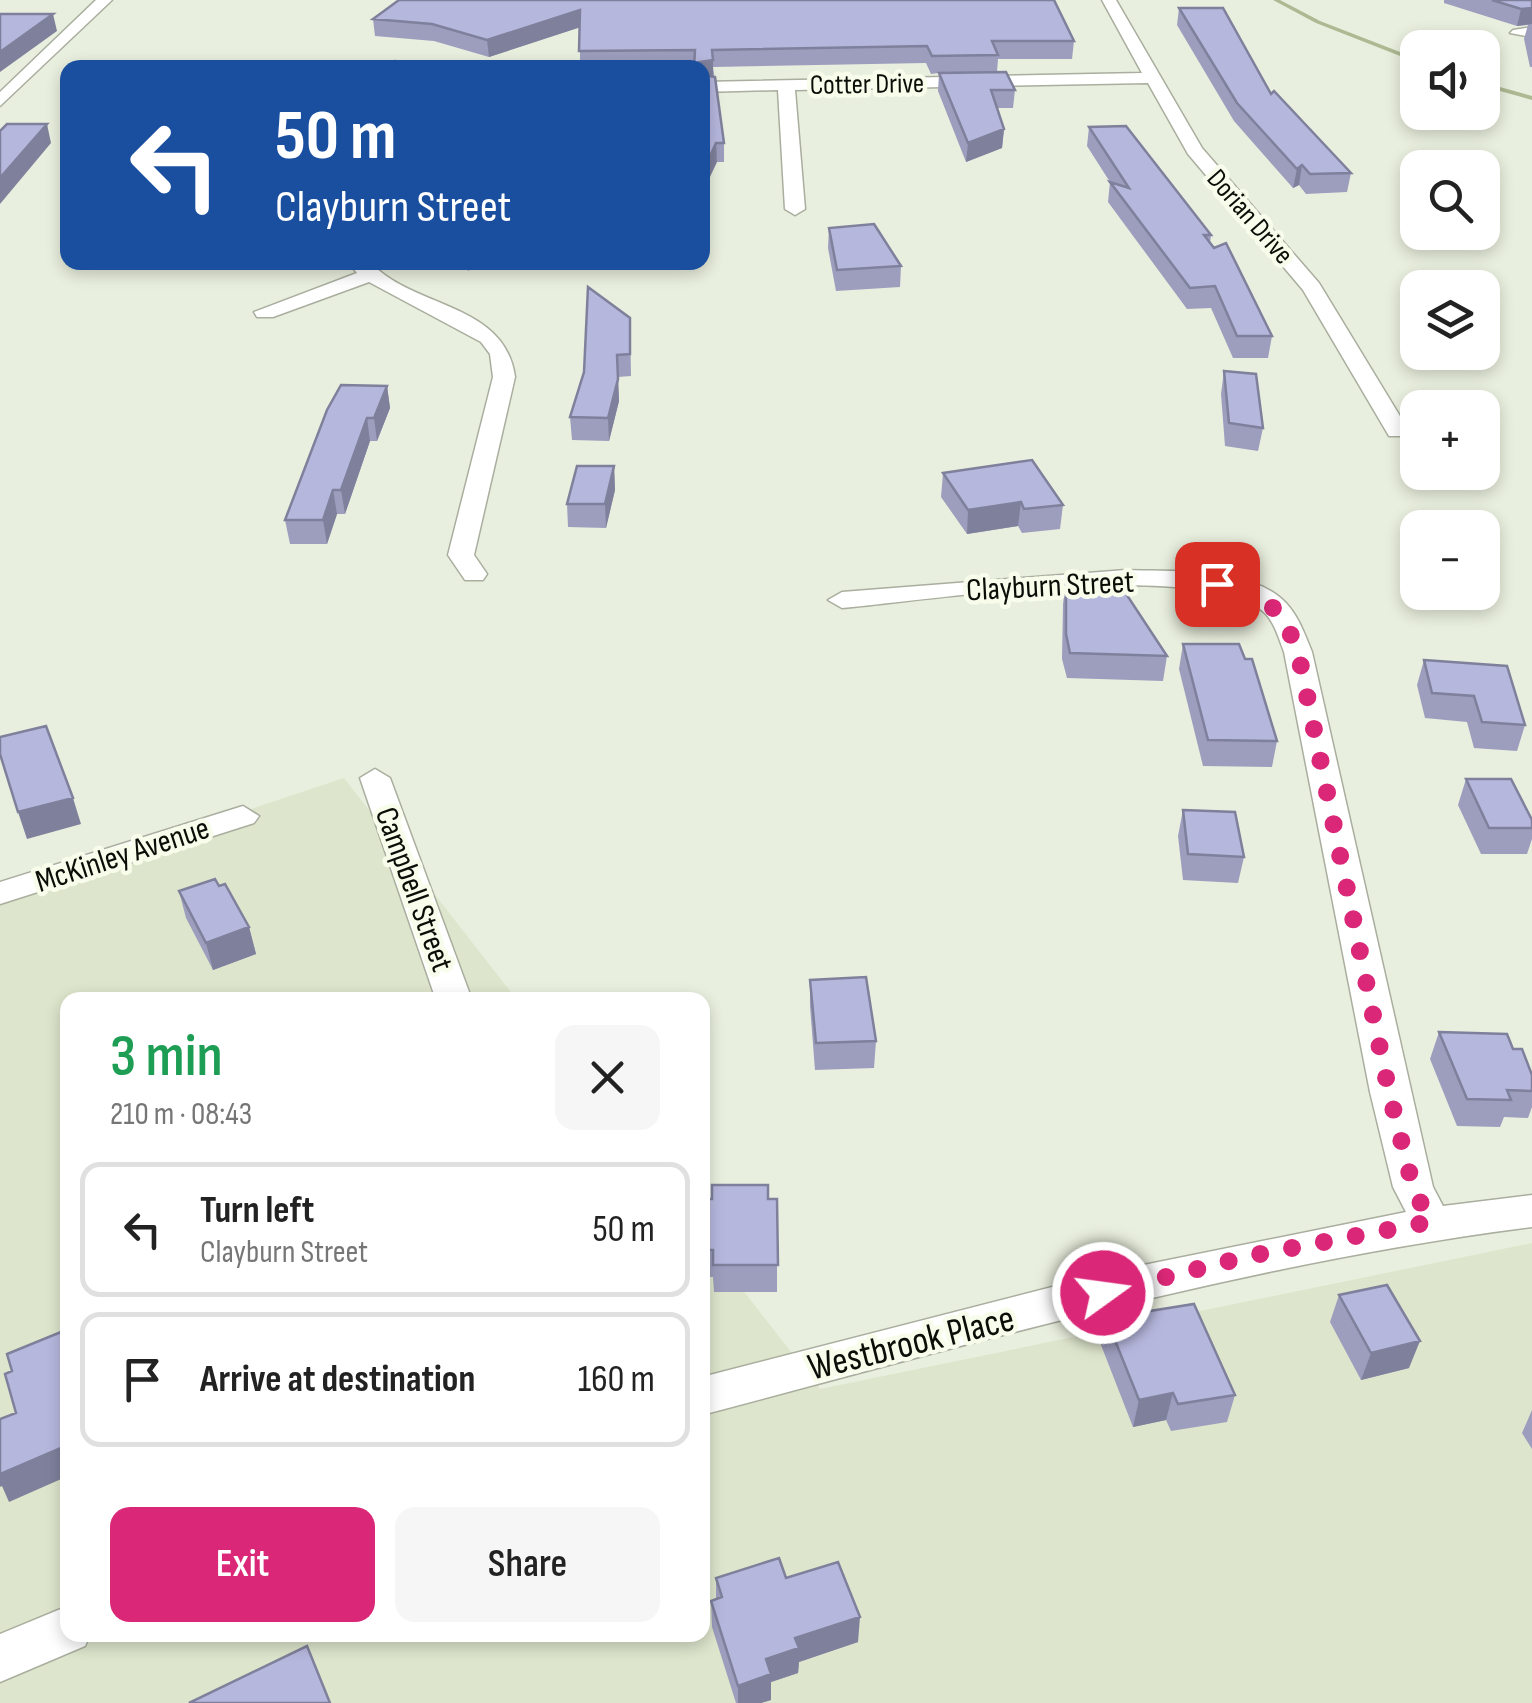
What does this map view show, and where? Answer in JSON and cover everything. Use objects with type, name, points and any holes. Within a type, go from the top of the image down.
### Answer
[{"type":"street","points":[[0,101],[106,0]]},
{"type":"street","name":"Dorian Drive","points":[[1109,0],[1194,150],[1312,286],[1396,431]]},
{"type":"street","name":"Cotter Drive","points":[[710,87],[1152,78]]},
{"type":"street","points":[[786,85],[796,209]]},
{"type":"street","points":[[266,312],[362,270]]},
{"type":"street","points":[[366,270],[471,324],[489,337],[501,354],[504,377],[461,555],[474,574]]},
{"type":"street","name":"Clayburn Street","points":[[842,600],[1077,580],[1151,579],[1243,590],[1266,600],[1284,617],[1298,652],[1389,1092],[1413,1187],[1430,1222]]},
{"type":"street","name":"Campbell Street","points":[[375,778],[451,992]]},
{"type":"street","name":"McKinley Avenue","points":[[0,892],[243,816]]},
{"type":"street","name":"Westbrook Place","points":[[710,1394],[1249,1256],[1430,1222],[1532,1211]]},
{"type":"street","points":[[0,1658],[60,1632]]},
{"type":"shaded area","points":[[344,778],[511,992],[60,992],[60,1642],[710,1642],[710,1248],[820,1389],[1532,1243],[1532,1703],[0,1703],[0,893]]},
{"type":"building","points":[[399,0],[1054,0],[1074,41],[992,41],[998,55],[932,56],[927,46],[712,50],[713,60],[694,60],[695,50],[579,51],[580,10],[487,40],[432,24],[373,19]]},
{"type":"building","points":[[1492,0],[1532,0],[1532,8],[1521,9]]},
{"type":"building","points":[[1179,8],[1223,8],[1271,94],[1274,91],[1351,173],[1310,174],[1302,165],[1297,169],[1237,103]]},
{"type":"building","points":[[0,14],[53,14],[0,52]]},
{"type":"building","points":[[1006,72],[1015,90],[991,90],[1004,129],[968,143],[939,73]]},
{"type":"building","points":[[710,76],[715,77],[724,143],[716,143],[710,156]]},
{"type":"building","points":[[7,124],[47,124],[0,178],[0,131]]},
{"type":"building","points":[[1126,126],[1211,235],[1204,235],[1214,248],[1226,243],[1272,336],[1237,336],[1215,286],[1190,288],[1110,182],[1129,188],[1089,127]]},
{"type":"building","points":[[874,224],[901,266],[837,270],[829,228]]},
{"type":"building","points":[[588,287],[630,318],[630,354],[617,355],[618,379],[608,418],[570,417],[584,372]]},
{"type":"building","points":[[1224,371],[1256,374],[1263,428],[1229,423]]},
{"type":"building","points":[[341,385],[387,386],[374,418],[367,418],[341,490],[333,490],[323,520],[285,520],[327,410]]},
{"type":"building","points":[[1032,460],[1063,505],[1024,509],[1021,502],[968,510],[943,473]]},
{"type":"building","points":[[577,466],[614,466],[605,504],[567,504]]},
{"type":"building","points":[[1066,580],[1117,580],[1167,656],[1070,653]]},
{"type":"building","points":[[1183,644],[1239,644],[1245,659],[1252,659],[1277,741],[1208,740]]},
{"type":"building","points":[[1424,660],[1507,666],[1525,725],[1482,722],[1474,696],[1432,693]]},
{"type":"building","points":[[46,726],[73,798],[18,812],[0,754],[0,737]]},
{"type":"building","points":[[1466,779],[1511,779],[1532,820],[1532,828],[1489,828]]},
{"type":"building","points":[[1183,810],[1235,812],[1244,857],[1188,854]]},
{"type":"building","points":[[215,879],[219,886],[225,884],[249,927],[206,943],[179,891]]},
{"type":"building","points":[[866,977],[876,1041],[816,1043],[810,980]]},
{"type":"building","points":[[1439,1032],[1507,1034],[1513,1049],[1522,1049],[1532,1075],[1532,1091],[1507,1090],[1511,1100],[1467,1099]]},
{"type":"building","points":[[712,1185],[768,1185],[768,1199],[777,1199],[778,1265],[713,1265]]},
{"type":"building","points":[[1387,1285],[1420,1341],[1371,1353],[1339,1295]]},
{"type":"building","points":[[1194,1304],[1235,1395],[1178,1404],[1173,1393],[1139,1400],[1106,1318]]},
{"type":"building","points":[[60,1332],[60,1448],[0,1474],[0,1419],[16,1413],[5,1374],[12,1371],[7,1354]]},
{"type":"building","points":[[779,1558],[786,1578],[838,1562],[860,1617],[795,1638],[799,1648],[766,1659],[771,1674],[738,1686],[711,1601],[722,1597],[716,1578]]},
{"type":"building","points":[[307,1646],[330,1703],[189,1703]]},
{"type":"waterway","points":[[1276,0],[1318,22],[1400,54]]},
{"type":"waterway","points":[[1500,89],[1532,98]]},
{"type":"route","points":[[1103,1293],[1249,1256],[1430,1222],[1413,1187],[1389,1092],[1298,652],[1284,617],[1266,600],[1217,584]]}]
